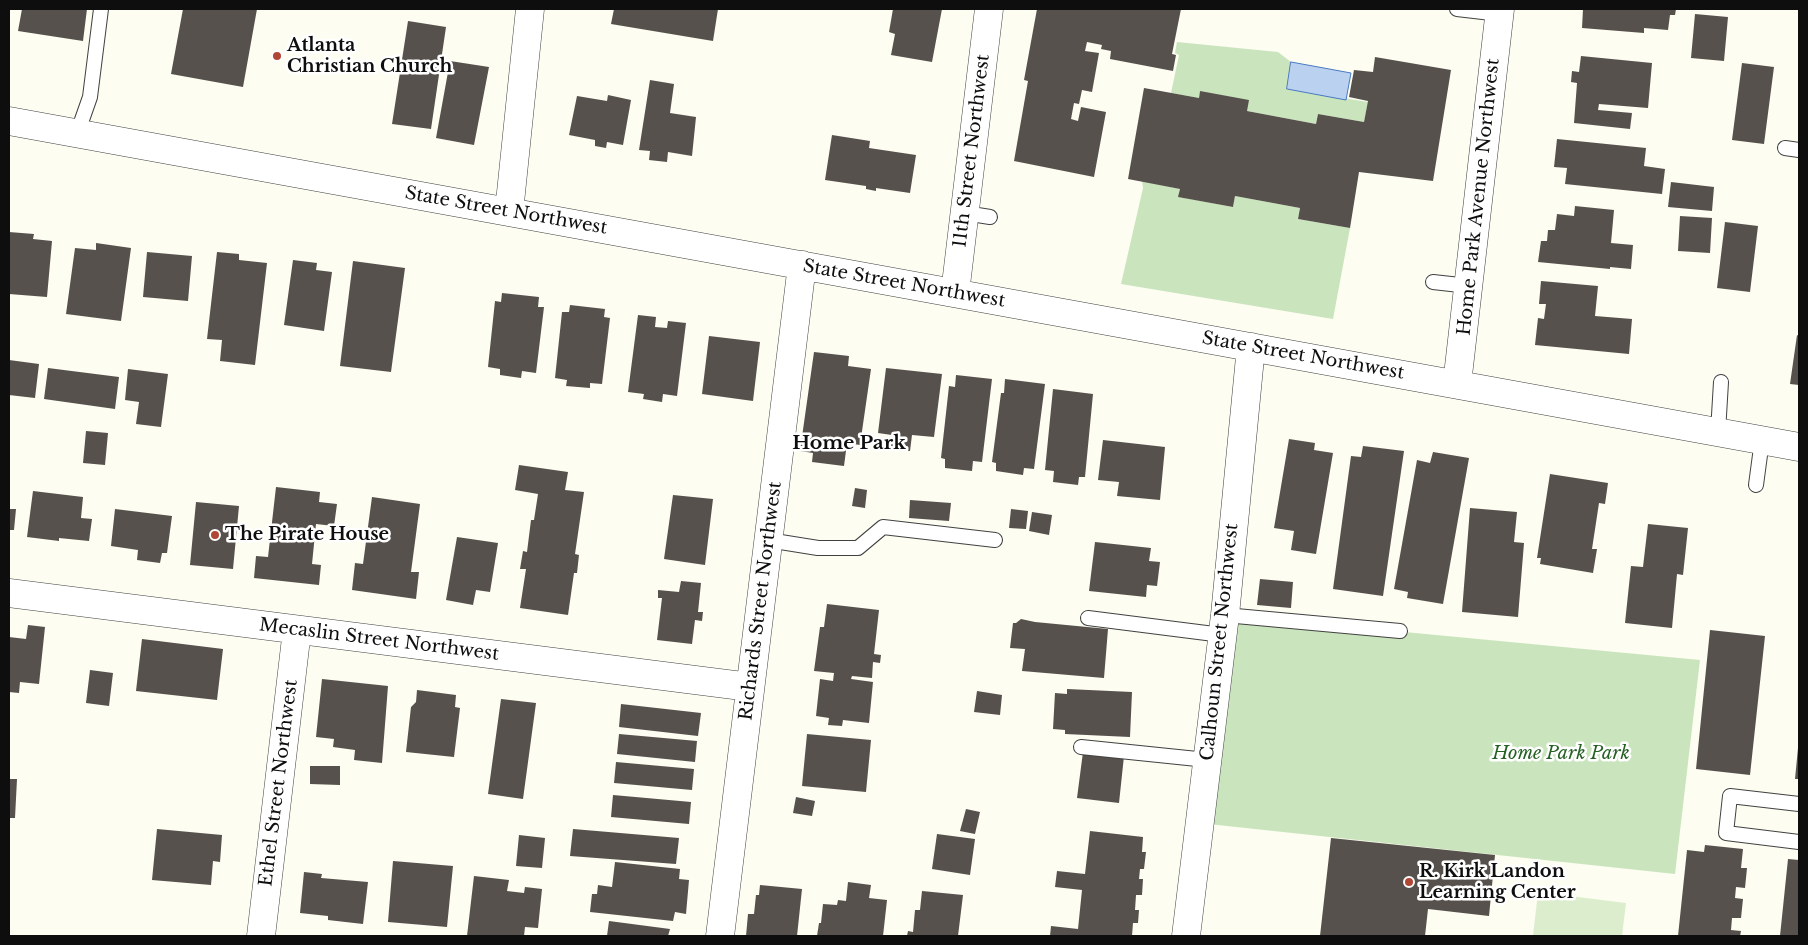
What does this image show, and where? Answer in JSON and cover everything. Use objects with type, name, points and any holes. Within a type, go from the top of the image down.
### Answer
[{"type":"street","points":[[509,212],[530,9]]},
{"type":"street","name":"11th Street Northwest","points":[[955,293],[978,215],[990,9]]},
{"type":"street","name":"Home Park Avenue Northwest","points":[[1457,384],[1500,11]]},
{"type":"street","name":"State Street Northwest","points":[[9,121],[1799,447]]},
{"type":"street","name":"Richards Street Northwest","points":[[720,936],[802,265]]},
{"type":"street","name":"Calhoun Street Northwest","points":[[1186,936],[1223,625],[1251,347]]},
{"type":"street","name":"Mecaslin Street Northwest","points":[[9,593],[750,687]]},
{"type":"street","name":"Ethel Street Northwest","points":[[261,936],[297,630]]},
{"type":"lane","points":[[77,134],[90,97],[101,9]]},
{"type":"lane","points":[[1457,10],[1500,11]]},
{"type":"lane","points":[[1784,148],[1799,150]]},
{"type":"lane","points":[[1433,282],[1469,286]]},
{"type":"lane","points":[[1718,432],[1721,382]]},
{"type":"lane","points":[[1756,485],[1762,440]]},
{"type":"lane","points":[[768,540],[818,548],[858,548],[883,527],[995,540]]},
{"type":"lane","points":[[1088,618],[1400,631]]},
{"type":"lane","points":[[1081,747],[1207,760]]},
{"type":"lane","points":[[1799,804],[1730,796],[1726,833],[1799,842]]},
{"type":"green space","points":[[1177,42],[1278,52],[1291,62],[1287,89],[1368,102],[1364,122],[1318,114],[1316,124],[1247,111],[1200,91],[1199,98],[1171,93],[1179,55],[1175,53]]},
{"type":"green space","points":[[1142,181],[1180,189],[1179,197],[1233,207],[1235,196],[1300,208],[1298,219],[1350,228],[1333,319],[1121,284],[1143,188]]},
{"type":"green space","name":"Home Park Park","points":[[1225,615],[1700,660],[1675,874],[1199,823]]},
{"type":"green space","points":[[1538,892],[1626,903],[1622,936],[1533,936]]},
{"type":"water","points":[[1291,62],[1351,73],[1346,100],[1287,89]]},
{"type":"building","points":[[22,9],[87,9],[83,41],[18,31]]},
{"type":"building","points":[[183,9],[257,9],[243,87],[171,74]]},
{"type":"building","points":[[614,9],[718,9],[713,41],[611,24]]},
{"type":"building","points":[[893,9],[942,9],[932,62],[891,55],[895,34],[889,32]]},
{"type":"building","points":[[1037,9],[1181,9],[1172,54],[1176,55],[1173,71],[1110,59],[1111,51],[1101,49],[1102,45],[1087,42],[1085,51],[1099,53],[1092,92],[1082,90],[1079,104],[1074,103],[1071,119],[1078,121],[1081,107],[1106,112],[1094,177],[1014,161],[1028,81],[1024,80]]},
{"type":"building","points":[[1583,9],[1676,9],[1675,15],[1670,15],[1668,30],[1644,28],[1644,33],[1582,28]]},
{"type":"building","points":[[1695,14],[1728,17],[1724,61],[1691,58]]},
{"type":"building","points":[[408,21],[446,27],[431,129],[392,124]]},
{"type":"building","points":[[1581,56],[1652,63],[1648,108],[1599,104],[1598,110],[1632,113],[1630,129],[1574,123],[1577,83],[1571,82],[1572,71],[1579,72]]},
{"type":"building","points":[[1375,57],[1451,70],[1433,181],[1359,172],[1350,228],[1298,219],[1300,208],[1235,196],[1233,207],[1178,197],[1180,189],[1128,179],[1144,88],[1199,98],[1200,91],[1249,100],[1247,111],[1316,124],[1318,114],[1364,122],[1368,101],[1349,97],[1354,70],[1373,72]]},
{"type":"building","points":[[450,61],[489,67],[474,145],[436,138]]},
{"type":"building","points":[[1742,63],[1774,67],[1764,144],[1732,140]]},
{"type":"building","points":[[650,80],[674,84],[670,113],[696,117],[692,156],[668,152],[667,162],[649,160],[650,151],[639,150]]},
{"type":"building","points":[[608,95],[631,100],[623,145],[607,142],[606,148],[595,146],[595,140],[569,135],[577,96],[607,101]]},
{"type":"building","points":[[832,135],[870,141],[869,148],[916,155],[910,193],[876,188],[876,191],[866,189],[866,186],[825,180]]},
{"type":"building","points":[[1557,139],[1646,148],[1644,166],[1665,169],[1662,194],[1565,184],[1567,168],[1554,167]]},
{"type":"building","points":[[1671,182],[1714,187],[1712,211],[1668,207]]},
{"type":"building","points":[[1575,206],[1614,210],[1611,243],[1633,245],[1631,269],[1610,267],[1610,269],[1538,262],[1541,241],[1547,241],[1548,230],[1555,230],[1557,214],[1574,216]]},
{"type":"building","points":[[1680,216],[1712,218],[1710,253],[1678,251]]},
{"type":"building","points":[[1725,222],[1758,226],[1750,292],[1717,288]]},
{"type":"building","points":[[9,232],[34,234],[33,239],[52,241],[47,297],[9,294]]},
{"type":"building","points":[[96,243],[131,248],[121,321],[66,314],[75,248],[96,250]]},
{"type":"building","points":[[147,252],[192,256],[188,301],[143,297]]},
{"type":"building","points":[[217,252],[239,254],[239,260],[267,263],[255,365],[220,361],[222,340],[207,339]]},
{"type":"building","points":[[293,260],[317,263],[316,270],[332,272],[324,331],[284,325]]},
{"type":"building","points":[[353,261],[405,268],[391,372],[340,366]]},
{"type":"building","points":[[1541,281],[1598,286],[1595,316],[1632,319],[1629,354],[1535,345],[1538,318],[1544,319],[1546,304],[1539,304]]},
{"type":"building","points":[[502,293],[539,297],[538,307],[544,307],[536,373],[522,371],[521,378],[500,375],[500,369],[488,367],[495,301],[501,302]]},
{"type":"building","points":[[570,305],[605,309],[604,317],[610,318],[602,384],[590,383],[590,388],[566,386],[567,380],[555,378],[562,312],[569,312]]},
{"type":"building","points":[[638,315],[656,317],[655,327],[667,328],[668,321],[686,323],[677,396],[663,394],[662,402],[643,399],[644,394],[628,392]]},
{"type":"building","points":[[1797,335],[1799,336],[1799,385],[1790,384]]},
{"type":"building","points":[[709,336],[760,342],[753,401],[702,394]]},
{"type":"building","points":[[814,352],[849,356],[848,366],[871,369],[860,445],[847,443],[844,466],[812,462],[813,453],[800,451]]},
{"type":"building","points":[[9,360],[39,364],[35,398],[9,395]]},
{"type":"building","points":[[48,368],[119,377],[115,409],[44,399]]},
{"type":"building","points":[[886,368],[942,374],[934,437],[912,435],[910,451],[890,449],[892,435],[878,433]]},
{"type":"building","points":[[128,369],[168,374],[161,427],[136,424],[139,402],[125,400]]},
{"type":"building","points":[[956,375],[992,379],[982,462],[973,461],[972,471],[945,468],[945,459],[941,458],[949,386],[955,387]]},
{"type":"building","points":[[1005,379],[1045,384],[1034,469],[1024,468],[1023,475],[996,471],[996,463],[992,462],[1001,393],[1004,393]]},
{"type":"building","points":[[1053,389],[1093,394],[1085,477],[1079,477],[1078,485],[1053,482],[1054,471],[1045,470]]},
{"type":"building","points":[[86,431],[108,433],[105,465],[83,463]]},
{"type":"building","points":[[1289,439],[1315,443],[1314,450],[1333,453],[1316,554],[1291,550],[1294,531],[1274,528]]},
{"type":"building","points":[[1103,440],[1165,447],[1160,500],[1117,496],[1119,482],[1098,480]]},
{"type":"building","points":[[1363,446],[1404,451],[1383,596],[1333,589],[1351,456],[1361,457]]},
{"type":"building","points":[[1433,452],[1469,458],[1443,604],[1407,598],[1408,592],[1394,589],[1417,460],[1430,463]]},
{"type":"building","points":[[519,465],[568,472],[565,490],[584,492],[575,554],[579,555],[577,573],[574,573],[568,615],[520,608],[526,569],[520,569],[523,551],[527,552],[531,520],[534,520],[538,494],[515,490]]},
{"type":"building","points":[[1550,474],[1608,483],[1605,504],[1599,503],[1592,549],[1597,549],[1593,573],[1540,564],[1541,558],[1537,558]]},
{"type":"building","points":[[276,487],[320,492],[319,502],[337,504],[334,526],[316,524],[312,564],[321,565],[319,585],[254,578],[256,556],[268,557]]},
{"type":"building","points":[[855,488],[867,490],[865,508],[852,506]]},
{"type":"building","points":[[33,491],[83,497],[81,518],[92,519],[89,541],[59,538],[59,541],[27,537]]},
{"type":"building","points":[[673,495],[713,499],[705,565],[664,559]]},
{"type":"building","points":[[372,497],[420,504],[411,572],[419,572],[416,599],[352,590],[355,563],[363,564]]},
{"type":"building","points":[[910,500],[951,503],[949,521],[909,518]]},
{"type":"building","name":"The Pirate House","points":[[196,502],[239,506],[233,569],[190,565]]},
{"type":"building","points":[[1470,508],[1517,512],[1514,542],[1524,543],[1518,617],[1462,612]]},
{"type":"building","points":[[9,509],[16,509],[14,530],[9,530]]},
{"type":"building","points":[[115,509],[172,516],[167,553],[162,553],[160,563],[137,560],[138,550],[111,546]]},
{"type":"building","points":[[1011,509],[1028,511],[1026,529],[1009,528]]},
{"type":"building","points":[[1032,512],[1052,515],[1049,535],[1029,531]]},
{"type":"building","points":[[1648,524],[1688,528],[1683,575],[1677,574],[1672,628],[1625,623],[1631,566],[1643,567]]},
{"type":"building","points":[[457,537],[498,543],[490,592],[476,590],[473,605],[446,600]]},
{"type":"building","points":[[1095,542],[1151,548],[1149,561],[1160,562],[1157,586],[1147,585],[1146,597],[1089,591]]},
{"type":"building","points":[[1260,579],[1293,582],[1291,608],[1257,605]]},
{"type":"building","points":[[681,581],[701,583],[698,612],[703,612],[702,621],[695,620],[692,644],[657,640],[662,598],[658,598],[658,590],[679,592]]},
{"type":"building","points":[[827,604],[879,610],[874,654],[881,655],[880,663],[873,662],[872,678],[852,676],[851,679],[873,682],[869,723],[843,720],[842,726],[828,725],[829,718],[816,716],[820,679],[833,681],[834,673],[814,671],[820,627],[824,627]]},
{"type":"building","points":[[1021,619],[1108,629],[1104,678],[1022,671],[1025,649],[1010,648],[1013,623]]},
{"type":"building","points":[[28,625],[45,627],[39,684],[20,682],[19,693],[9,692],[9,637],[26,639]]},
{"type":"building","points":[[1710,630],[1765,636],[1750,775],[1696,769]]},
{"type":"building","points":[[142,639],[223,649],[217,700],[136,691]]},
{"type":"building","points":[[90,670],[113,673],[109,706],[86,703]]},
{"type":"building","points":[[322,679],[388,686],[382,763],[354,760],[355,750],[333,747],[334,739],[316,737]]},
{"type":"building","points":[[1067,689],[1132,692],[1130,737],[1065,734],[1065,730],[1053,729],[1055,693],[1067,694]]},
{"type":"building","points":[[417,690],[456,695],[455,707],[460,708],[454,757],[406,752],[411,707],[416,702]]},
{"type":"building","points":[[977,691],[1002,695],[1000,715],[974,712]]},
{"type":"building","points":[[501,699],[536,703],[523,799],[488,794]]},
{"type":"building","points":[[621,704],[701,713],[698,736],[619,727]]},
{"type":"building","points":[[619,734],[697,741],[695,762],[617,754]]},
{"type":"building","points":[[807,734],[871,740],[866,792],[802,786]]},
{"type":"building","points":[[1798,748],[1799,779],[1795,779]]},
{"type":"building","points":[[1083,752],[1124,756],[1119,803],[1077,798]]},
{"type":"building","points":[[616,762],[694,769],[692,790],[614,783]]},
{"type":"building","points":[[310,766],[340,766],[340,785],[310,784]]},
{"type":"building","points":[[9,779],[17,779],[15,818],[9,818]]},
{"type":"building","points":[[613,795],[691,802],[689,824],[611,817]]},
{"type":"building","points":[[796,797],[815,801],[812,816],[793,813]]},
{"type":"building","points":[[966,809],[980,812],[975,834],[960,831]]},
{"type":"building","points":[[157,829],[222,835],[220,862],[213,861],[211,885],[152,880]]},
{"type":"building","points":[[573,829],[679,838],[676,864],[570,856]]},
{"type":"building","points":[[1090,831],[1143,837],[1142,852],[1146,852],[1144,869],[1140,869],[1139,879],[1143,879],[1142,895],[1136,895],[1135,910],[1139,910],[1138,923],[1133,923],[1132,936],[1050,936],[1051,926],[1078,929],[1082,890],[1055,887],[1057,871],[1085,874]]},
{"type":"building","points":[[937,834],[975,839],[970,875],[932,869]]},
{"type":"building","points":[[519,835],[545,838],[542,868],[516,866]]},
{"type":"building","name":"R. Kirk Landon Learning Center","points":[[1331,838],[1495,855],[1489,916],[1428,909],[1425,936],[1320,936]]},
{"type":"building","points":[[1705,845],[1743,849],[1741,868],[1747,868],[1745,888],[1736,887],[1735,898],[1743,899],[1741,918],[1732,918],[1731,930],[1741,931],[1740,936],[1678,936],[1687,850],[1704,852]]},
{"type":"building","points":[[1788,859],[1799,860],[1799,936],[1780,936]]},
{"type":"building","points":[[393,861],[453,866],[447,927],[388,922]]},
{"type":"building","points":[[615,862],[680,869],[679,879],[689,880],[686,914],[675,912],[673,921],[590,912],[592,894],[597,894],[598,885],[612,887]]},
{"type":"building","points":[[304,872],[322,874],[321,878],[368,882],[363,924],[328,920],[328,916],[300,913]]},
{"type":"building","points":[[474,876],[509,880],[507,891],[524,893],[525,887],[542,889],[538,928],[525,927],[524,936],[467,936]]},
{"type":"building","points":[[848,882],[871,885],[869,898],[887,900],[883,936],[817,936],[819,923],[821,923],[823,904],[837,905],[838,900],[846,901]]},
{"type":"building","points":[[760,885],[802,889],[797,936],[746,936],[748,914],[754,914],[756,895],[759,895]]},
{"type":"building","points":[[922,891],[963,895],[958,936],[907,936],[908,931],[913,932],[915,910],[920,910]]},
{"type":"building","points":[[609,921],[670,929],[668,936],[607,936]]},
{"type":"place","name":"Atlanta Christian Church","points":[[277,56]]},
{"type":"place","name":"The Pirate House","points":[[215,535]]},
{"type":"place","name":"R. Kirk Landon Learning Center","points":[[1409,882]]},
{"type":"district","name":"Home Park","points":[[849,444]]}]
